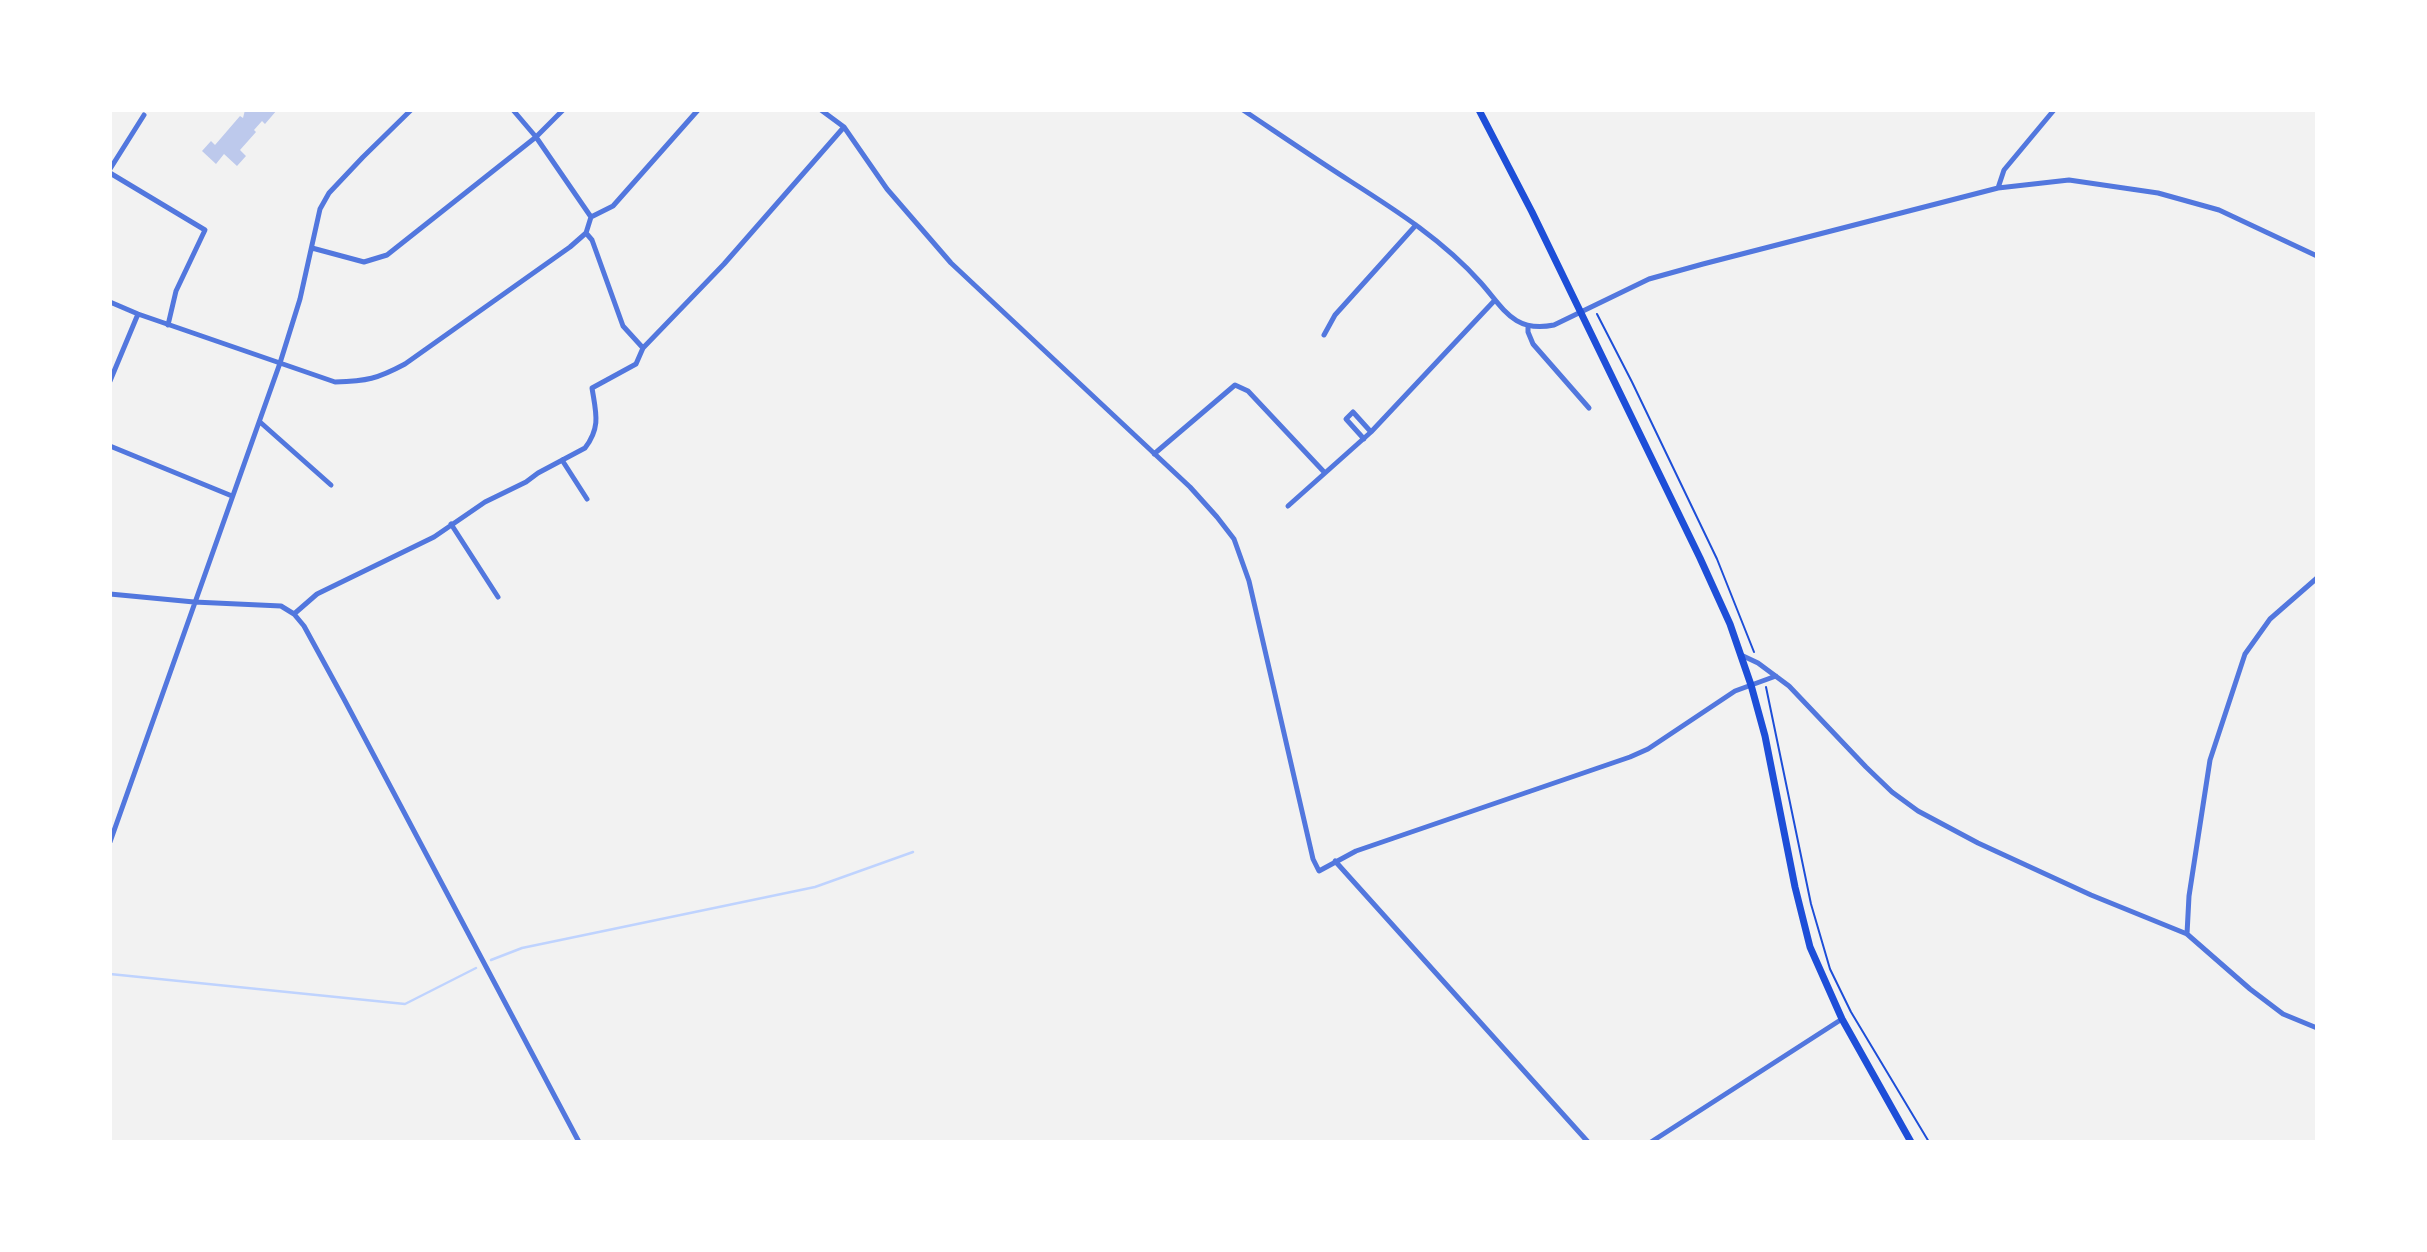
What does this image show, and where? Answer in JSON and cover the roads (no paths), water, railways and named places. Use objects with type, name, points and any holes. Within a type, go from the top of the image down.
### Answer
[{"type":"main road","points":[[1479,110],[1532,212],[1730,624],[1765,736],[1795,887],[1811,947],[1842,1019],[1911,1142]]},
{"type":"street","points":[[110,842],[280,363],[300,299],[320,209],[329,193],[363,156],[411,110]]},
{"type":"street","points":[[513,110],[536,137],[591,217]]},
{"type":"street","points":[[312,248],[365,262],[387,255],[536,137],[563,110]]},
{"type":"street","points":[[110,302],[168,325],[335,382],[381,377],[405,364],[570,247],[586,233],[591,217],[613,206],[698,110]]},
{"type":"street","points":[[821,110],[844,128],[887,189],[951,263],[1154,454],[1217,517],[1234,539],[1243,561],[1313,859],[1319,871],[1356,850],[1422,830],[1630,757],[1735,691],[1776,676]]},
{"type":"street","points":[[1243,110],[1416,225],[1448,250],[1507,315],[1528,327],[1554,326],[1649,279],[1998,188],[2069,180],[2158,193],[2218,210],[2317,256]]},
{"type":"street","points":[[1998,188],[2004,170],[2054,110]]},
{"type":"street","points":[[144,115],[110,171],[205,230],[176,291],[168,325]]},
{"type":"street","points":[[294,614],[317,594],[434,537],[485,502],[585,448],[597,431],[592,388],[636,363],[643,348],[724,264],[844,128]]},
{"type":"street","points":[[1324,335],[1335,315],[1416,225]]},
{"type":"street","points":[[586,233],[592,240],[623,326],[643,348]]},
{"type":"street","points":[[1288,506],[1364,439],[1495,300]]},
{"type":"street","points":[[110,381],[138,314]]},
{"type":"street","points":[[1528,327],[1533,344],[1589,408]]},
{"type":"street","points":[[1154,454],[1235,385],[1248,391],[1325,473]]},
{"type":"street","points":[[1364,439],[1346,419],[1353,412],[1371,432]]},
{"type":"street","points":[[260,422],[331,485]]},
{"type":"street","points":[[110,446],[232,496]]},
{"type":"street","points":[[562,460],[587,499]]},
{"type":"street","points":[[451,524],[498,597]]},
{"type":"street","points":[[2187,934],[2189,896],[2210,760],[2245,654],[2270,618],[2317,578]]},
{"type":"street","points":[[110,594],[194,602],[281,606],[294,614],[304,626],[345,701],[579,1142]]},
{"type":"street","points":[[1741,655],[1758,663],[1803,699],[1892,792],[1918,811],[1978,844],[2091,895],[2187,934],[2283,1014],[2317,1028]]},
{"type":"street","points":[[1335,862],[1588,1142]]},
{"type":"street","points":[[1651,1142],[1842,1019]]},
{"type":"waterway","points":[[491,960],[522,948],[815,887],[913,852]]},
{"type":"waterway","points":[[110,974],[405,1004],[476,968]]}]
